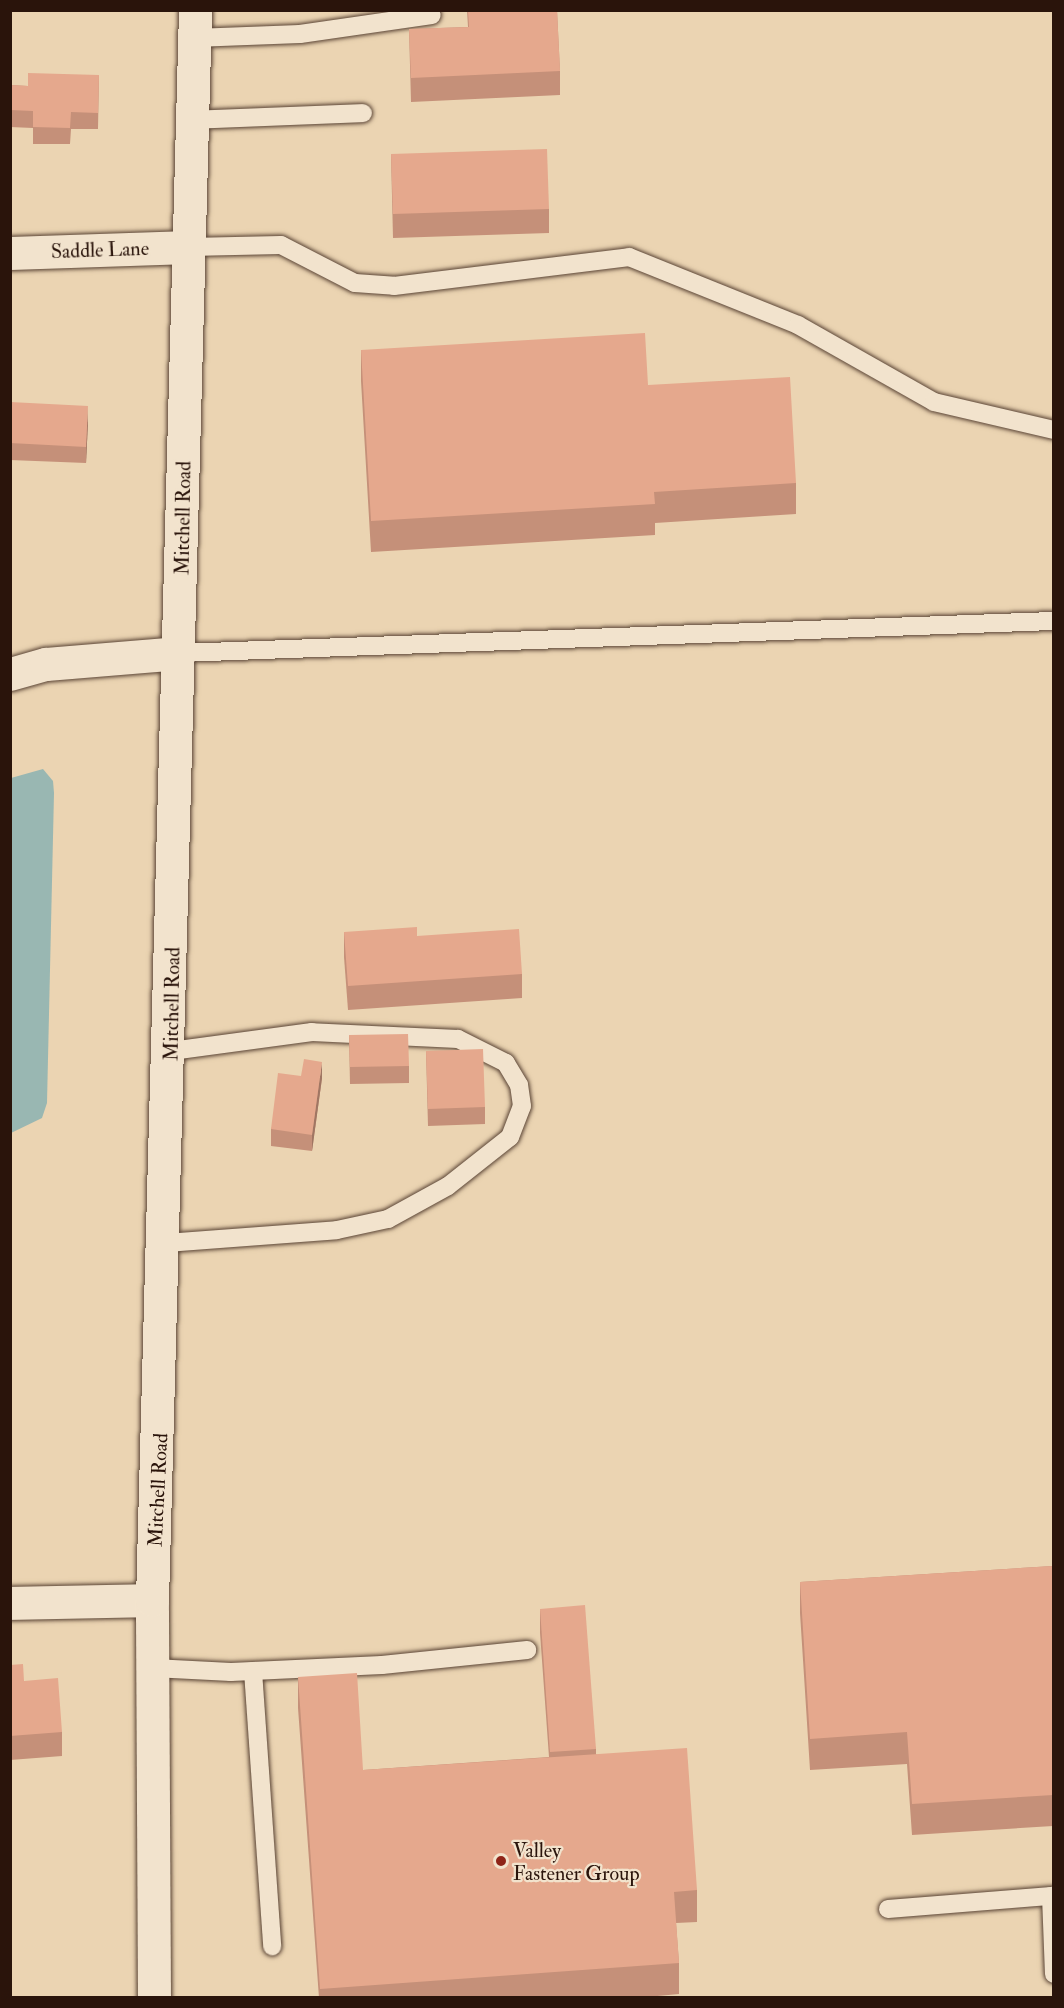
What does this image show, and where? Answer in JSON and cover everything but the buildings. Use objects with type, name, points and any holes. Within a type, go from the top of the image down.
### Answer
[{"type":"street","name":"Mitchell Road","points":[[154,1998],[153,1600],[171,1051],[194,24]]},
{"type":"street","name":"Saddle Lane","points":[[10,253],[189,247]]},
{"type":"street","points":[[10,674],[46,664],[180,653]]},
{"type":"street","points":[[10,1603],[153,1600]]},
{"type":"lane","points":[[194,24],[300,34],[432,15]]},
{"type":"lane","points":[[192,120],[363,113]]},
{"type":"lane","points":[[189,247],[281,245],[355,283],[394,286],[629,257],[798,325],[934,402],[1053,430]]},
{"type":"lane","points":[[180,653],[1053,621]]},
{"type":"lane","points":[[166,1243],[337,1230],[388,1219],[448,1186],[510,1137],[522,1106],[519,1085],[506,1062],[458,1039],[312,1032],[171,1051]]},
{"type":"lane","points":[[153,1668],[254,1671],[382,1665],[527,1650]]},
{"type":"lane","points":[[254,1671],[272,1946]]},
{"type":"lane","points":[[888,1909],[1051,1896],[1053,1974]]},
{"type":"water","points":[[43,769],[53,781],[54,793],[47,1103],[42,1118],[11,1133],[11,778]]},
{"type":"place","name":"Valley Fastener Group","points":[[501,1861]]}]
